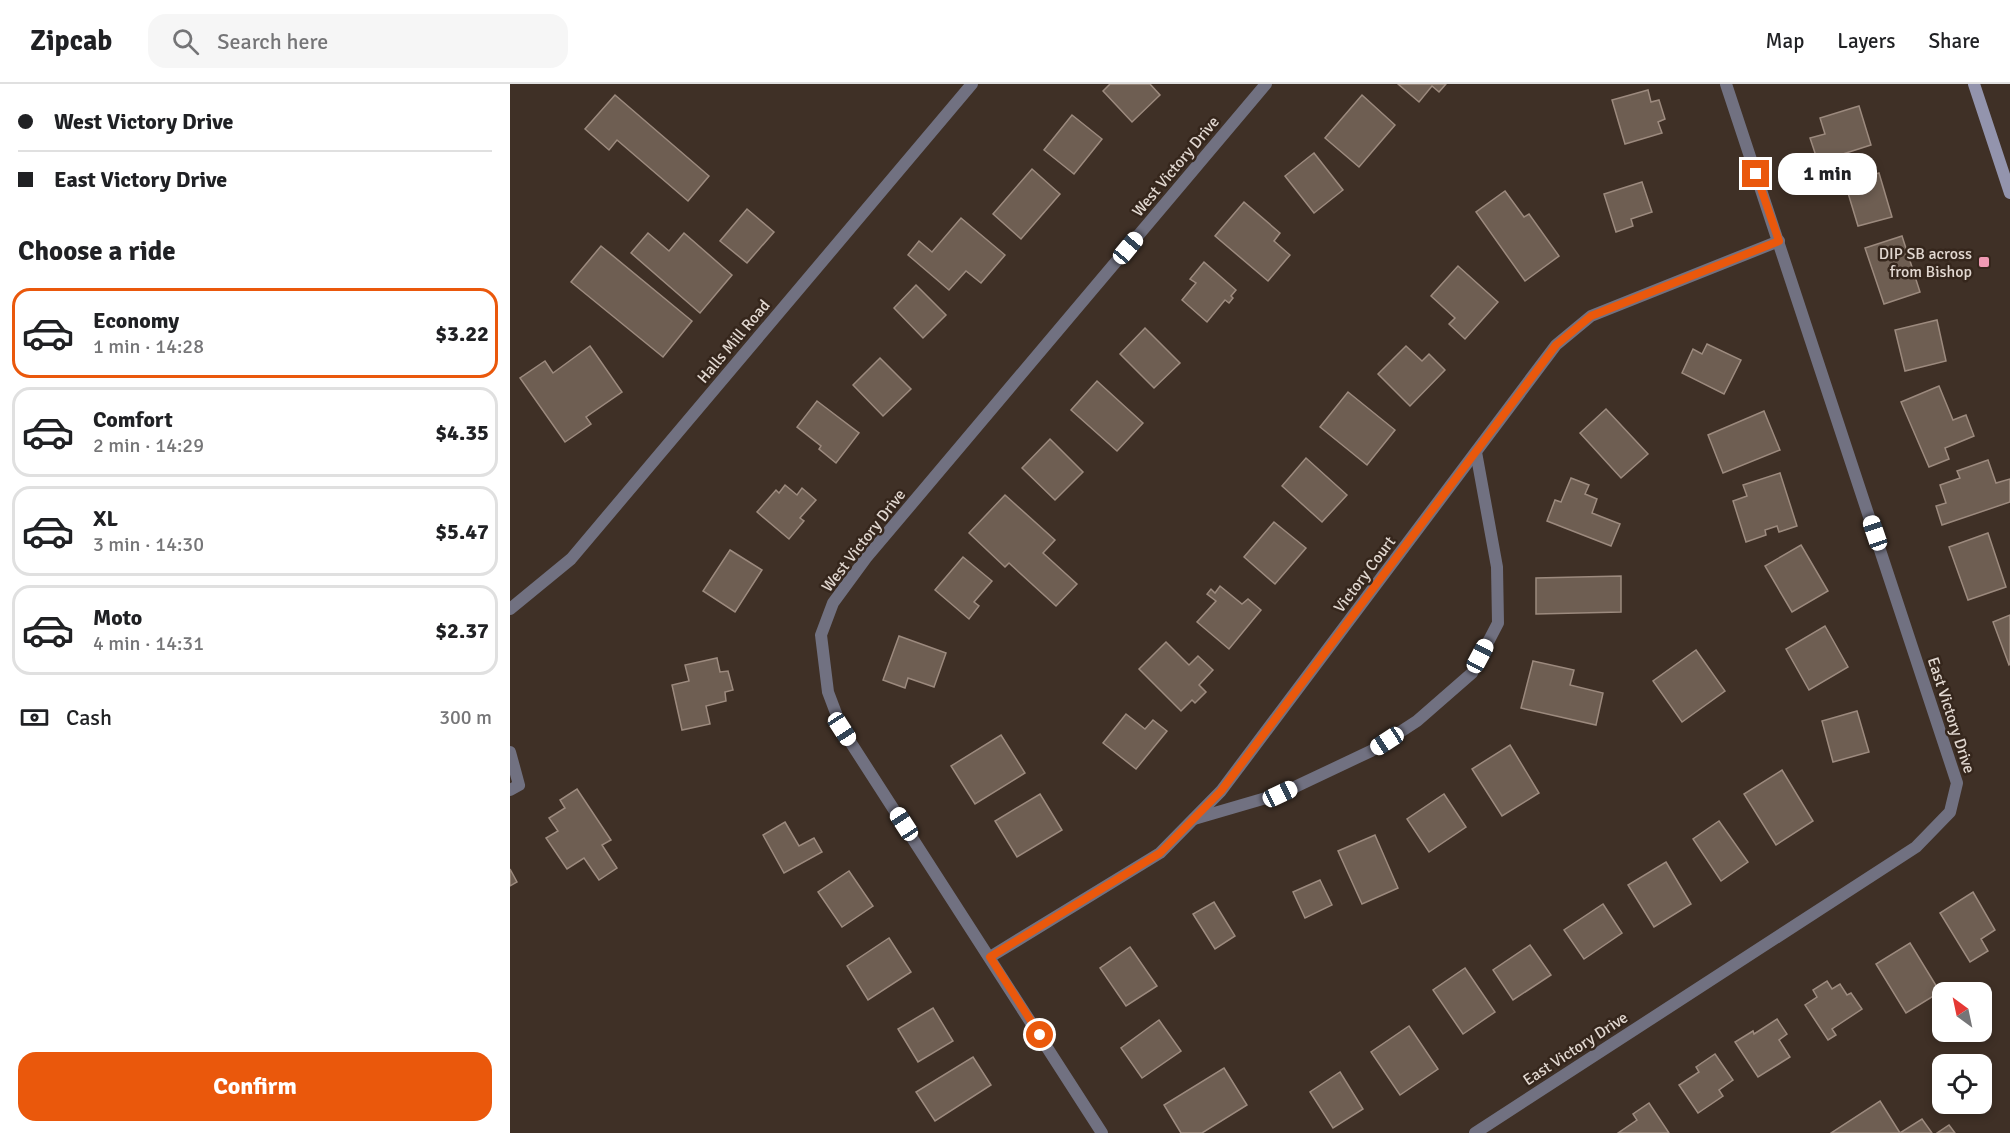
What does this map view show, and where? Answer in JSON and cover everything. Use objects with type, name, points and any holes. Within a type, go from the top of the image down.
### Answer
[{"type":"main road","points":[[1974,84],[2010,193]]},
{"type":"street","name":"Halls Mill Road","points":[[510,609],[571,559],[972,84]]},
{"type":"street","name":"West Victory Drive","points":[[1102,1133],[842,729],[828,692],[821,635],[833,603],[866,558],[1266,84]]},
{"type":"street","name":"East Victory Drive","points":[[1475,1133],[1916,847],[1950,812],[1957,783],[1726,84]]},
{"type":"street","name":"Victory Court","points":[[990,957],[1160,853],[1221,791],[1556,345],[1591,316],[1779,241]]},
{"type":"street","points":[[1193,820],[1280,794],[1371,751],[1417,721],[1472,673],[1498,623],[1497,567],[1476,452]]},
{"type":"street","points":[[510,752],[519,785],[510,790]]},
{"type":"building","points":[[1110,84],[1150,84],[1160,95],[1132,122],[1103,91]]},
{"type":"building","points":[[1398,84],[1446,84],[1439,92],[1432,86],[1419,102]]},
{"type":"building","points":[[1648,90],[1651,102],[1659,100],[1665,119],[1658,122],[1662,133],[1625,144],[1612,100]]},
{"type":"building","points":[[615,95],[709,176],[688,201],[617,140],[609,150],[585,129]]},
{"type":"building","points":[[1362,95],[1395,125],[1359,167],[1325,138]]},
{"type":"building","points":[[1859,106],[1871,145],[1818,162],[1810,138],[1825,134],[1820,118]]},
{"type":"building","points":[[1072,115],[1102,139],[1074,174],[1044,150]]},
{"type":"building","points":[[1314,153],[1343,190],[1314,213],[1285,176]]},
{"type":"building","points":[[1032,169],[1060,194],[1021,239],[993,214]]},
{"type":"building","points":[[1879,173],[1892,217],[1858,226],[1845,183]]},
{"type":"building","points":[[1642,182],[1652,212],[1631,219],[1633,226],[1616,232],[1604,194]]},
{"type":"building","points":[[1505,191],[1524,217],[1529,214],[1559,256],[1525,281],[1476,212]]},
{"type":"building","points":[[1244,202],[1280,233],[1274,241],[1290,255],[1268,281],[1215,236]]},
{"type":"building","points":[[747,209],[774,232],[747,263],[720,241]]},
{"type":"building","points":[[961,218],[1005,255],[981,283],[966,271],[949,290],[908,255],[919,241],[932,252]]},
{"type":"building","points":[[648,233],[669,251],[684,233],[732,275],[700,313],[631,253]]},
{"type":"building","points":[[1902,236],[1920,292],[1884,304],[1865,248]]},
{"type":"building","points":[[601,246],[692,321],[663,357],[571,282]]},
{"type":"building","points":[[1204,262],[1236,290],[1229,303],[1225,300],[1207,322],[1182,300],[1196,283],[1190,279]]},
{"type":"building","points":[[1458,266],[1498,302],[1465,339],[1449,324],[1455,318],[1431,296]]},
{"type":"building","points":[[916,285],[946,315],[923,338],[894,308]]},
{"type":"building","points":[[1937,320],[1946,361],[1905,371],[1895,330]]},
{"type":"building","points":[[1145,328],[1180,363],[1154,388],[1120,354]]},
{"type":"building","points":[[1707,344],[1741,360],[1724,394],[1682,373],[1693,349],[1702,354]]},
{"type":"building","points":[[590,346],[622,392],[586,417],[591,424],[565,442],[520,378],[545,361],[553,373]]},
{"type":"building","points":[[1406,346],[1422,361],[1429,354],[1445,370],[1410,406],[1378,374]]},
{"type":"building","points":[[880,358],[911,389],[883,416],[853,385]]},
{"type":"building","points":[[1097,381],[1143,423],[1117,451],[1071,410]]},
{"type":"building","points":[[1939,386],[1953,420],[1966,415],[1974,436],[1945,448],[1949,459],[1929,467],[1901,402]]},
{"type":"building","points":[[1348,392],[1395,430],[1367,465],[1320,427]]},
{"type":"building","points":[[817,401],[859,433],[836,463],[819,449],[821,446],[797,427]]},
{"type":"building","points":[[1606,409],[1648,454],[1621,478],[1580,433]]},
{"type":"building","points":[[1764,411],[1780,450],[1723,473],[1708,435]]},
{"type":"building","points":[[1050,439],[1083,472],[1055,500],[1022,468]]},
{"type":"building","points":[[1306,458],[1347,495],[1322,522],[1282,486]]},
{"type":"building","points":[[1988,460],[1996,483],[2010,479],[2010,502],[1942,525],[1936,506],[1946,503],[1940,485],[1960,478],[1957,471]]},
{"type":"building","points":[[1780,473],[1797,526],[1779,532],[1777,526],[1765,530],[1766,535],[1746,542],[1733,501],[1747,496],[1743,485]]},
{"type":"building","points":[[1571,478],[1589,485],[1585,494],[1597,499],[1592,513],[1620,524],[1611,546],[1547,521],[1555,500],[1561,502]]},
{"type":"building","points":[[785,485],[797,495],[802,488],[816,500],[800,518],[804,521],[789,539],[757,512],[776,490],[779,493]]},
{"type":"building","points":[[1005,495],[1055,540],[1043,553],[1077,584],[1056,606],[1009,563],[1005,567],[969,533]]},
{"type":"building","points":[[1274,522],[1306,548],[1275,584],[1244,557]]},
{"type":"building","points":[[1988,533],[2006,587],[1968,600],[1949,547]]},
{"type":"building","points":[[1801,545],[1828,591],[1792,612],[1765,566]]},
{"type":"building","points":[[730,550],[762,570],[735,612],[703,591]]},
{"type":"building","points":[[963,557],[992,581],[974,602],[979,606],[969,619],[935,590]]},
{"type":"building","points":[[1621,576],[1621,612],[1536,614],[1536,578]]},
{"type":"building","points":[[1220,586],[1242,604],[1248,599],[1261,610],[1229,649],[1197,622],[1216,601],[1207,594],[1211,589],[1215,593]]},
{"type":"building","points":[[2010,615],[2010,664],[2009,665],[1993,622]]},
{"type":"building","points":[[1825,626],[1848,667],[1809,690],[1786,649]]},
{"type":"building","points":[[899,636],[946,653],[934,687],[908,678],[905,688],[883,680]]},
{"type":"building","points":[[1166,642],[1189,665],[1198,656],[1213,670],[1199,685],[1206,692],[1195,703],[1192,700],[1181,711],[1139,669]]},
{"type":"building","points":[[1696,650],[1725,691],[1682,722],[1653,681]]},
{"type":"building","points":[[717,658],[720,672],[728,671],[733,690],[725,692],[726,701],[706,706],[710,724],[682,730],[672,685],[689,681],[685,665]]},
{"type":"building","points":[[1533,661],[1574,670],[1570,685],[1603,693],[1596,725],[1521,708]]},
{"type":"building","points":[[1857,711],[1869,752],[1833,762],[1822,721]]},
{"type":"building","points":[[1126,714],[1145,729],[1153,720],[1167,731],[1136,769],[1103,743]]},
{"type":"building","points":[[1001,735],[1025,773],[975,804],[951,766]]},
{"type":"building","points":[[1510,745],[1539,793],[1502,816],[1472,769]]},
{"type":"building","points":[[1782,770],[1813,821],[1776,845],[1744,794]]},
{"type":"building","points":[[577,789],[611,840],[602,845],[617,868],[599,880],[584,858],[567,869],[546,838],[558,831],[549,818],[565,808],[560,800]]},
{"type":"building","points":[[1040,794],[1062,830],[1017,857],[995,821]]},
{"type":"building","points":[[1444,794],[1466,827],[1429,852],[1407,819]]},
{"type":"building","points":[[1719,821],[1748,862],[1721,881],[1693,839]]},
{"type":"building","points":[[785,822],[799,846],[814,838],[822,852],[784,873],[763,835]]},
{"type":"building","points":[[1375,835],[1398,888],[1362,904],[1338,851]]},
{"type":"building","points":[[1666,862],[1691,904],[1654,927],[1628,885]]},
{"type":"building","points":[[510,869],[517,882],[510,886]]},
{"type":"building","points":[[849,871],[873,906],[842,927],[818,892]]},
{"type":"building","points":[[1320,880],[1332,905],[1305,918],[1293,892]]},
{"type":"building","points":[[1973,892],[1995,930],[1981,939],[1988,951],[1970,962],[1940,913]]},
{"type":"building","points":[[1214,902],[1235,936],[1215,949],[1193,914]]},
{"type":"building","points":[[1603,904],[1622,933],[1584,959],[1564,930]]},
{"type":"building","points":[[889,938],[911,972],[868,1000],[847,966]]},
{"type":"building","points":[[1910,943],[1934,982],[1932,982],[1932,997],[1906,1013],[1876,964]]},
{"type":"building","points":[[1530,945],[1551,975],[1513,1000],[1493,970]]},
{"type":"building","points":[[1130,947],[1157,986],[1126,1006],[1100,968]]},
{"type":"building","points":[[1465,968],[1495,1012],[1463,1034],[1433,990]]},
{"type":"building","points":[[1827,981],[1832,989],[1840,984],[1847,995],[1851,993],[1862,1009],[1832,1029],[1836,1035],[1828,1040],[1805,1005],[1817,997],[1813,990]]},
{"type":"building","points":[[933,1008],[953,1041],[918,1062],[898,1029]]},
{"type":"building","points":[[1777,1019],[1787,1034],[1779,1040],[1790,1057],[1758,1077],[1735,1042],[1753,1031],[1754,1034]]},
{"type":"building","points":[[1159,1020],[1181,1051],[1142,1078],[1121,1048]]},
{"type":"building","points":[[1409,1026],[1438,1069],[1400,1095],[1371,1052]]},
{"type":"building","points":[[1715,1054],[1733,1080],[1719,1090],[1723,1096],[1698,1113],[1679,1085],[1699,1072],[1696,1067]]},
{"type":"building","points":[[973,1057],[991,1085],[935,1121],[916,1092]]},
{"type":"building","points":[[1224,1068],[1247,1105],[1202,1133],[1181,1133],[1164,1105]]},
{"type":"building","points":[[1340,1072],[1363,1109],[1333,1128],[1310,1092]]},
{"type":"building","points":[[1880,1101],[1900,1133],[1831,1133]]},
{"type":"building","points":[[1649,1103],[1669,1133],[1618,1133],[1637,1120],[1633,1114]]},
{"type":"building","points":[[1922,1119],[1932,1133],[1900,1133]]},
{"type":"building","points":[[1949,1125],[1955,1133],[1937,1133]]},
{"type":"place","name":"DIP SB across from Bishop","points":[[1984,262]]},
{"type":"route","points":[[1040,1035],[990,957],[1160,853],[1221,791],[1556,345],[1591,316],[1779,241],[1756,174]]}]
